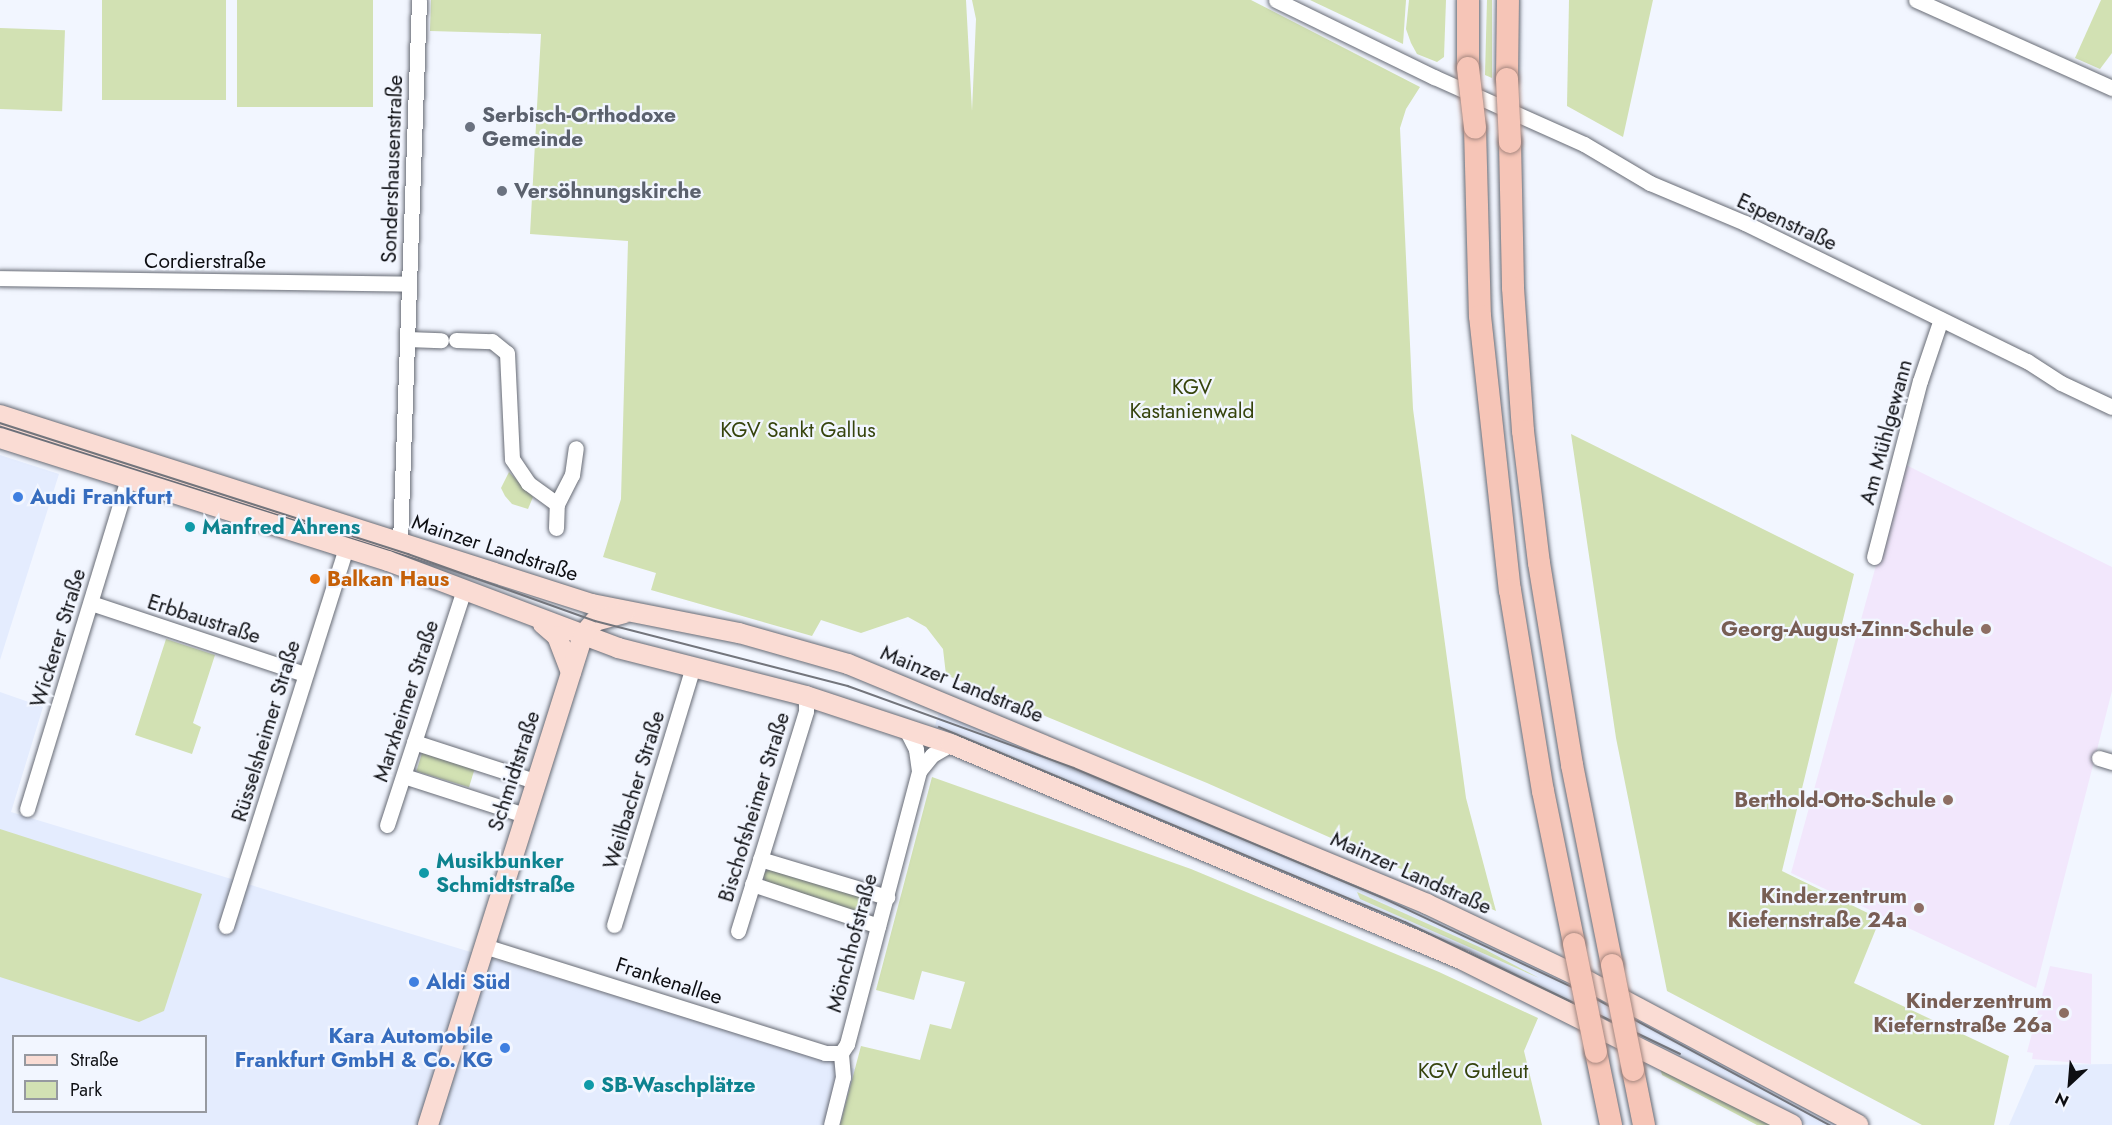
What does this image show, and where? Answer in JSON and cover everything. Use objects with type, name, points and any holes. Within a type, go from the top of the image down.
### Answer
[{"type":"highway","points":[[1468,0],[1468,68],[1474,128],[1480,316],[1507,568],[1543,791],[1611,1125]]},
{"type":"highway","points":[[1508,0],[1514,300],[1523,431],[1539,563],[1572,765],[1644,1125]]},
{"type":"main road","name":"Mainzer Landstraße","points":[[0,415],[551,591],[630,612],[739,633],[848,664],[1362,876],[1582,978],[1858,1125]]},
{"type":"main road","points":[[0,438],[346,548],[583,635],[693,667],[806,696],[951,744],[1463,960],[1792,1125]]},
{"type":"main road","points":[[551,591],[573,607],[583,635]]},
{"type":"main road","points":[[583,635],[595,621],[630,612]]},
{"type":"main road","points":[[532,616],[557,636],[571,672]]},
{"type":"main road","name":"Schmidtstraße","points":[[428,1125],[583,635]]},
{"type":"street","name":"Sondershausenstraße","points":[[400,542],[419,0]]},
{"type":"street","name":"Espenstraße","points":[[1276,0],[1442,81],[1584,144],[1650,183],[1745,223],[1941,319],[2112,407]]},
{"type":"street","points":[[1916,0],[2112,88]]},
{"type":"street","name":"Cordierstraße","points":[[0,278],[409,284]]},
{"type":"street","name":"Am Mühlgewann","points":[[1874,557],[1920,381],[1941,319]]},
{"type":"street","points":[[407,339],[492,340],[507,352],[512,459],[528,483],[557,504]]},
{"type":"street","points":[[556,528],[557,504],[573,475],[576,448]]},
{"type":"street","name":"Wickerer Straße","points":[[27,809],[128,478]]},
{"type":"street","name":"Rüsselsheimer Straße","points":[[226,926],[346,548]]},
{"type":"street","name":"Marxheimer Straße","points":[[387,825],[464,590]]},
{"type":"street","name":"Erbbaustraße","points":[[91,603],[305,674]]},
{"type":"street","name":"Weilbacher Straße","points":[[614,925],[693,667]]},
{"type":"street","name":"Bischofsheimer Straße","points":[[738,931],[806,711],[806,696]]},
{"type":"street","name":"Mönchhofstraße","points":[[831,1125],[843,1077],[842,1053],[919,771],[916,749],[906,729]]},
{"type":"street","points":[[414,742],[535,781]]},
{"type":"street","points":[[919,771],[932,755],[951,744]]},
{"type":"street","points":[[404,776],[525,815]]},
{"type":"street","points":[[760,859],[886,897]]},
{"type":"street","points":[[752,884],[878,926]]},
{"type":"street","name":"Frankenallee","points":[[484,946],[825,1053],[842,1053]]},
{"type":"shaded area","points":[[0,455],[59,474],[0,660]]},
{"type":"shaded area","points":[[1904,464],[2112,567],[2112,691],[2036,988],[1791,873]]},
{"type":"shaded area","points":[[0,692],[43,707],[11,812],[855,1069],[840,1125],[0,1125]]},
{"type":"shaded area","points":[[940,709],[1386,897],[1497,949],[1499,946],[1843,1125],[1807,1125],[1659,1049],[934,729]]},
{"type":"shaded area","name":"Kinderzentrum Kiefernstraße 26a","points":[[2050,966],[2092,974],[2091,1064],[2032,1059],[2033,1053],[2027,1052]]},
{"type":"shaded area","points":[[2112,1064],[2112,1125],[2009,1125],[2035,1065]]},
{"type":"green space","points":[[102,0],[226,0],[226,100],[102,100]]},
{"type":"green space","points":[[237,0],[373,0],[373,107],[237,107]]},
{"type":"green space","points":[[431,0],[966,0],[972,111],[976,19],[972,0],[1251,0],[1420,87],[1406,109],[1400,128],[1413,409],[1466,798],[1496,911],[1207,783],[946,675],[943,649],[926,627],[908,617],[861,633],[821,620],[812,636],[651,590],[656,573],[603,557],[621,499],[628,241],[530,234],[541,34],[430,31]]},
{"type":"green space","points":[[1310,0],[1406,0],[1403,44]]},
{"type":"green space","points":[[1409,0],[1446,0],[1444,57],[1437,62],[1417,54],[1411,43],[1406,29]]},
{"type":"green space","points":[[1487,0],[1492,0],[1492,78],[1485,75]]},
{"type":"green space","points":[[1569,0],[1653,0],[1623,137],[1567,106]]},
{"type":"green space","points":[[2101,0],[2112,0],[2112,53],[2100,69],[2075,58]]},
{"type":"green space","points":[[0,28],[65,30],[62,111],[0,109]]},
{"type":"green space","points":[[1571,434],[1854,574],[1782,871],[1880,919],[1854,983],[2009,1056],[1994,1125],[1922,1125],[1667,991],[1616,738]]},
{"type":"green space","points":[[509,472],[533,497],[528,509],[512,504],[505,496],[501,488]]},
{"type":"green space","points":[[166,639],[215,655],[193,723],[201,727],[192,754],[135,735]]},
{"type":"green space","points":[[422,753],[475,769],[469,787],[416,771]]},
{"type":"green space","name":"KGV Gutleut","points":[[932,777],[1191,869],[1439,972],[1538,1018],[1524,1051],[1542,1125],[840,1125],[861,1046],[920,1060],[930,1024],[951,1029],[965,982],[922,971],[914,1000],[876,990]]},
{"type":"green space","points":[[0,829],[202,894],[164,1011],[139,1022],[0,977]]},
{"type":"green space","points":[[772,866],[866,896],[870,902],[867,914],[860,917],[767,886],[763,874]]},
{"type":"green space","points":[[1357,892],[1486,950],[1539,978],[1360,899]]},
{"type":"green space","points":[[1659,1064],[1778,1125],[1757,1125],[1662,1075]]},
{"type":"tram line","points":[[0,423],[408,554],[595,621],[848,686],[1074,768],[1381,897],[1591,996],[1830,1125]]},
{"type":"tram line","points":[[939,727],[1405,922],[1680,1054]]},
{"type":"place","name":"Serbisch-Orthodoxe Gemeinde","points":[[470,127]]},
{"type":"place","name":"Versöhnungskirche","points":[[502,191]]},
{"type":"place","name":"Audi Frankfurt","points":[[18,497]]},
{"type":"place","name":"Manfred Ahrens","points":[[190,527]]},
{"type":"place","name":"Balkan Haus","points":[[315,579]]},
{"type":"place","name":"Georg-August-Zinn-Schule","points":[[1986,629]]},
{"type":"place","name":"Berthold-Otto-Schule","points":[[1948,800]]},
{"type":"place","name":"Musikbunker Schmidtstraße","points":[[424,873]]},
{"type":"place","name":"Kinderzentrum Kiefernstraße 24a","points":[[1919,908]]},
{"type":"place","name":"Aldi Süd","points":[[414,982]]},
{"type":"place","name":"Kinderzentrum Kiefernstraße 26a","points":[[2064,1013]]},
{"type":"place","name":"Kara Automobile Frankfurt GmbH & Co. KG","points":[[505,1048]]},
{"type":"place","name":"SB-Waschplätze","points":[[589,1085]]},
{"type":"park label","name":"KGV Kastanienwald","points":[[1192,399]]},
{"type":"park label","name":"KGV Sankt Gallus","points":[[798,430]]}]
